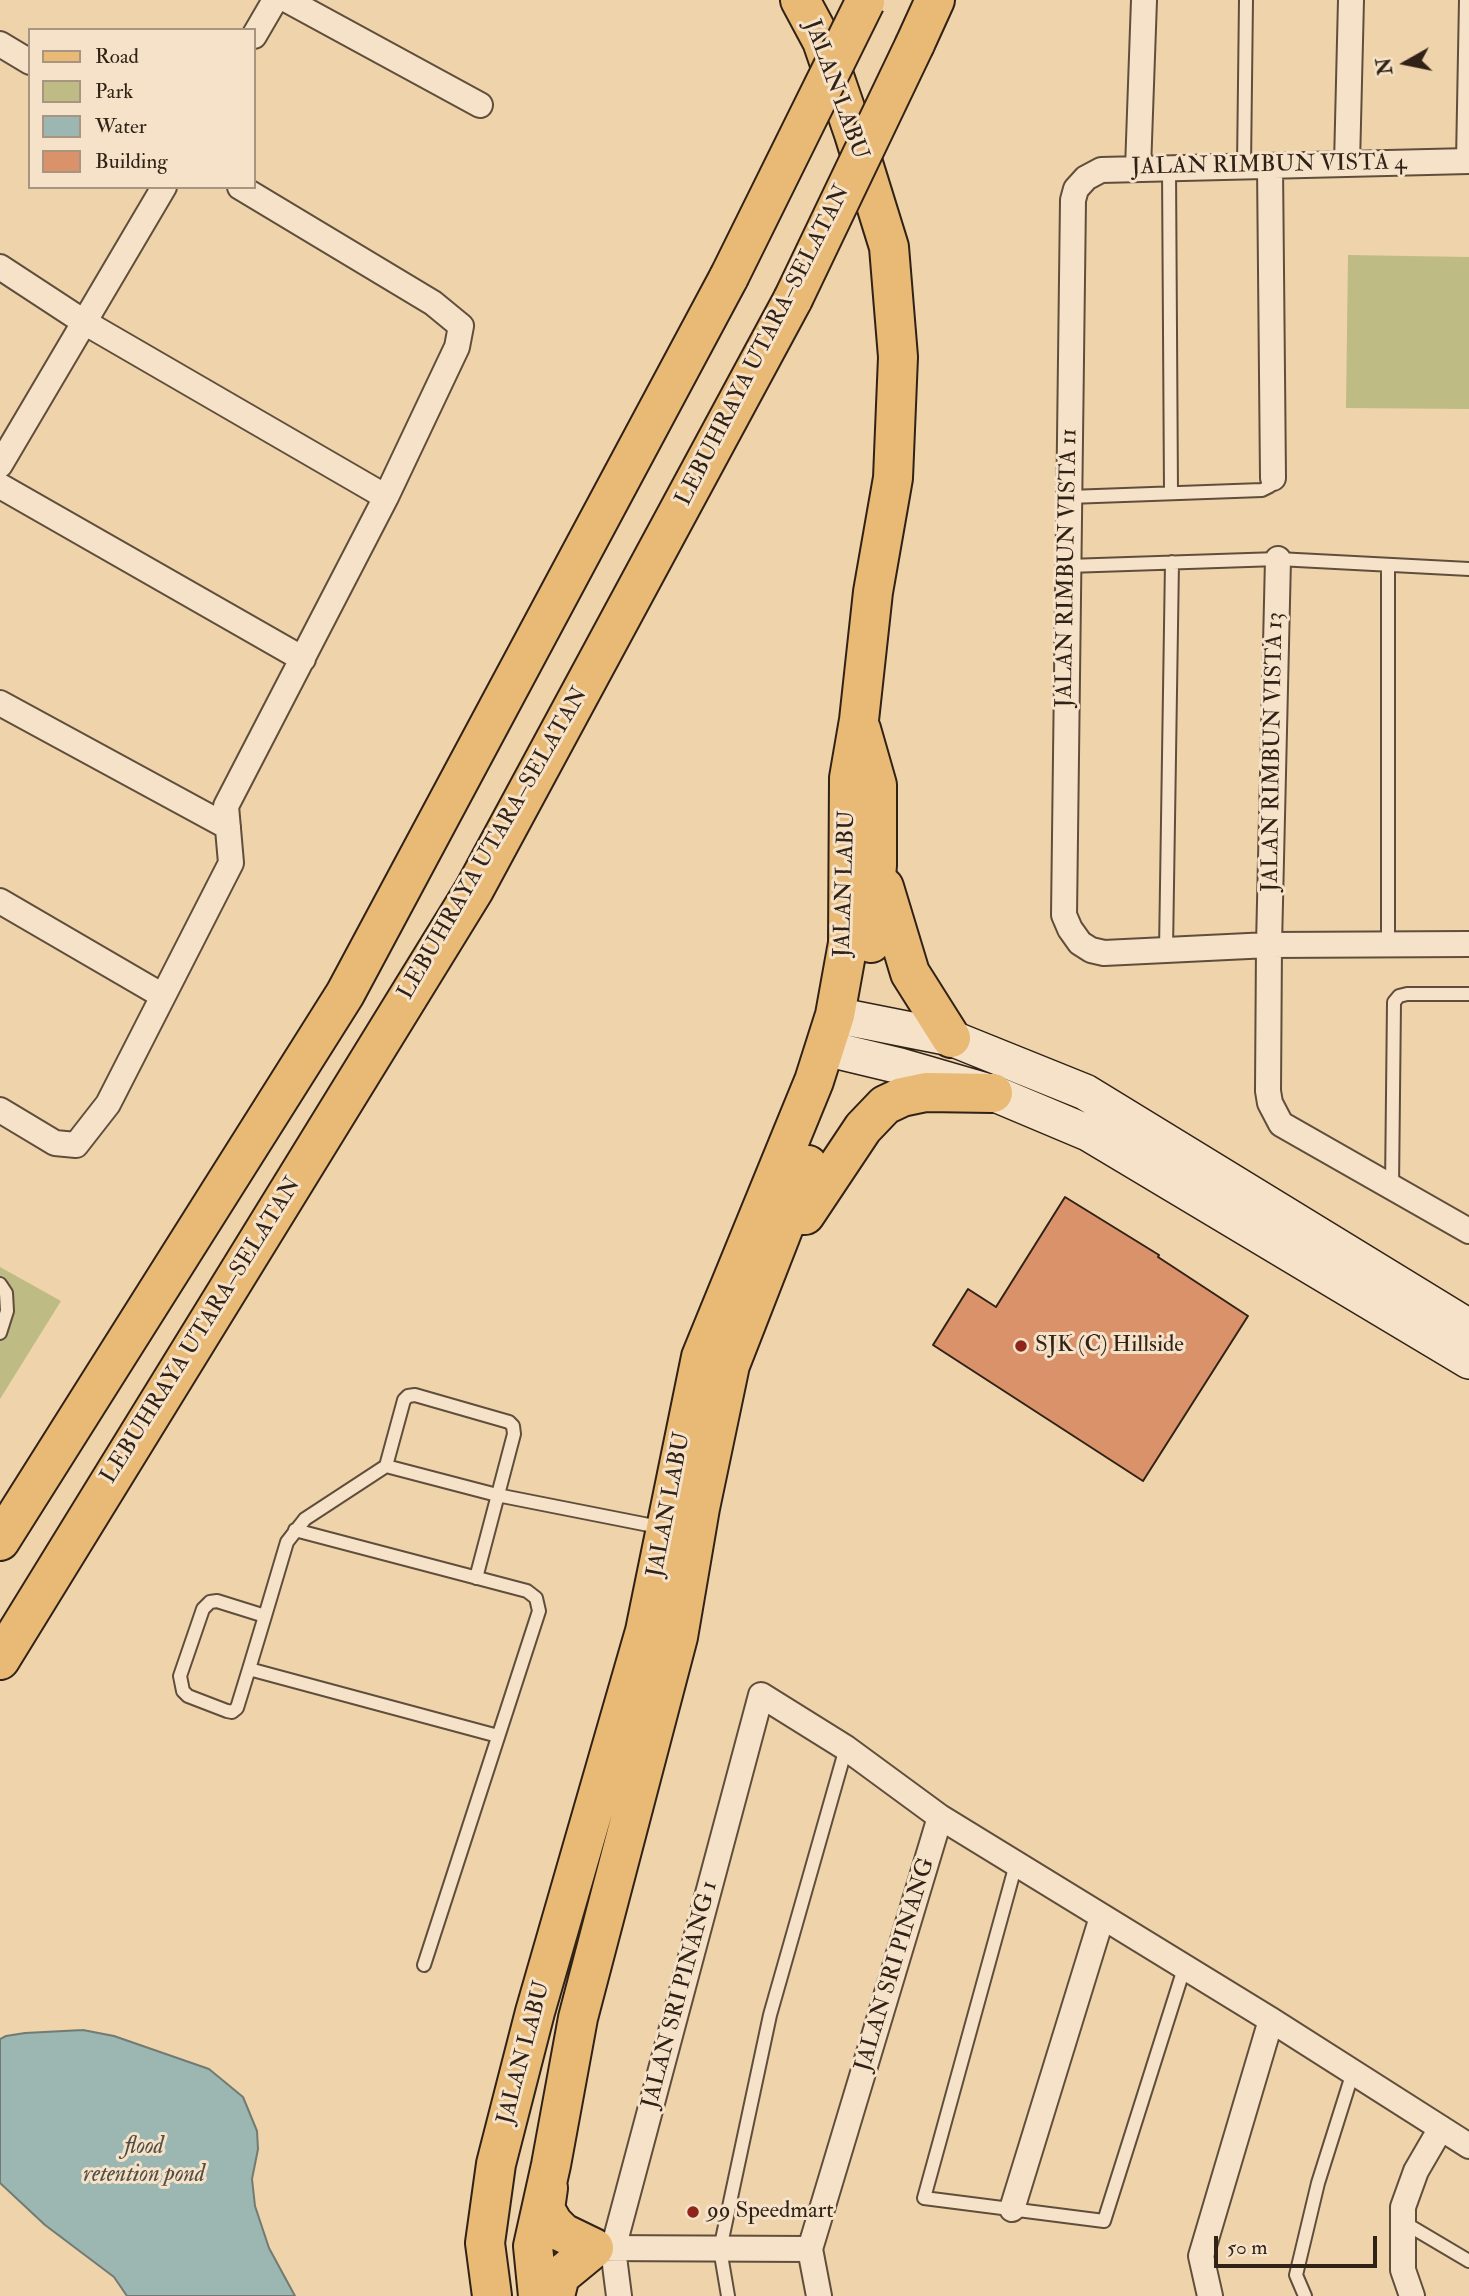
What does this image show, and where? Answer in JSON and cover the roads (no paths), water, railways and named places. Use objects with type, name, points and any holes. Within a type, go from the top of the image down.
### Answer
[{"type":"main road","name":"JALAN LABU","points":[[538,2296],[533,2246],[578,2018],[678,1637],[700,1508],[730,1365],[764,1278],[842,1034],[848,943],[849,778],[859,720],[873,592],[892,478],[898,357],[889,247],[822,41],[800,0]]},
{"type":"main road","name":"LEBUHRAYA UTARA–SELATAN","points":[[0,1660],[474,890],[793,299],[935,0]]},
{"type":"main road","points":[[0,1541],[345,993],[729,277],[865,1]]},
{"type":"main road","name":"JALAN LABU","points":[[492,2296],[485,2244],[496,2164],[535,2012],[645,1631],[701,1357],[809,1094],[842,1034],[869,972],[877,865],[877,785],[859,720]]},
{"type":"main road","points":[[877,865],[910,973],[951,1038]]},
{"type":"main road","points":[[764,1278],[863,1128],[885,1105],[902,1097],[926,1092],[993,1093]]},
{"type":"main road","points":[[551,2165],[545,2209],[553,2223],[563,2233],[604,2248]]},
{"type":"main road","points":[[498,2296],[501,2279],[513,2252],[533,2246]]},
{"type":"main road","points":[[555,2296],[559,2276],[604,2248]]},
{"type":"street","points":[[256,33],[275,0]]},
{"type":"street","points":[[288,0],[480,105]]},
{"type":"street","points":[[1138,169],[1144,0]]},
{"type":"street","points":[[1347,164],[1351,0]]},
{"type":"street","points":[[0,44],[28,61]]},
{"type":"street","name":"JALAN RIMBUN VISTA 4","points":[[1076,189],[1086,178],[1101,170],[1466,161]]},
{"type":"street","points":[[1270,166],[1273,478]]},
{"type":"street","points":[[0,465],[163,189]]},
{"type":"street","points":[[0,1110],[55,1143],[76,1145],[108,1104],[231,863],[226,806],[386,498],[457,347],[461,326],[433,303],[243,189]]},
{"type":"street","name":"JALAN RIMBUN VISTA 11","points":[[1076,189],[1073,200],[1064,915],[1080,943],[1091,950],[1104,953],[1166,950]]},
{"type":"street","points":[[0,267],[84,322],[386,498]]},
{"type":"street","points":[[0,486],[303,659]]},
{"type":"street","name":"JALAN RIMBUN VISTA 13","points":[[1278,559],[1269,945],[1268,1091],[1274,1114],[1281,1124],[1469,1231]]},
{"type":"street","points":[[0,703],[228,827]]},
{"type":"street","points":[[0,901],[163,996]]},
{"type":"street","points":[[1166,950],[1269,945],[1469,944]]},
{"type":"street","points":[[842,1034],[951,1038],[1085,1092],[1469,1361]]},
{"type":"street","points":[[842,1034],[900,1066],[993,1093],[1088,1133],[1469,1327]]},
{"type":"street","name":"JALAN SRI PINANG 1","points":[[619,2296],[604,2248],[761,1695],[846,1748]]},
{"type":"street","points":[[846,1748],[940,1817],[1271,2020],[1469,2146]]},
{"type":"street","name":"JALAN SRI PINANG","points":[[819,2296],[810,2249],[940,1817]]},
{"type":"street","points":[[1012,2209],[1102,1917]]},
{"type":"street","points":[[1210,2296],[1201,2256],[1271,2020]]},
{"type":"street","points":[[1412,2296],[1403,2270],[1403,2207],[1416,2171],[1441,2128]]},
{"type":"street","points":[[533,2246],[810,2249]]},
{"type":"lane","points":[[1244,166],[1245,0]]},
{"type":"lane","points":[[1466,0],[1466,161]]},
{"type":"lane","points":[[1169,168],[1171,493]]},
{"type":"lane","points":[[1069,497],[1262,490],[1270,486],[1273,478]]},
{"type":"lane","points":[[1068,566],[1278,559],[1469,569]]},
{"type":"lane","points":[[1166,950],[1172,562]]},
{"type":"lane","points":[[1388,565],[1388,944]]},
{"type":"lane","points":[[1392,1187],[1394,1002],[1399,996],[1407,994],[1469,994]]},
{"type":"lane","points":[[0,1284],[6,1293],[7,1311],[0,1333]]},
{"type":"lane","points":[[265,1616],[217,1601],[210,1602],[202,1609],[180,1676],[180,1684],[188,1696],[232,1712],[237,1708],[265,1616],[287,1542],[305,1519],[386,1466],[404,1400],[408,1396],[415,1395],[509,1422],[513,1426],[514,1434],[476,1578]]},
{"type":"lane","points":[[386,1466],[497,1495],[665,1528]]},
{"type":"lane","points":[[295,1530],[527,1591],[536,1598],[539,1611],[424,1965]]},
{"type":"lane","points":[[249,1668],[498,1736]]},
{"type":"lane","points":[[728,2296],[720,2249],[770,2015],[846,1748]]},
{"type":"lane","points":[[1017,1864],[924,2197],[1104,2221],[1186,1968]]},
{"type":"lane","points":[[1306,2296],[1296,2275],[1318,2183],[1353,2072]]},
{"type":"lane","points":[[1403,2222],[1469,2261]]},
{"type":"water","name":"flood retention pond","points":[[83,2030],[114,2036],[209,2069],[243,2097],[257,2131],[258,2149],[252,2179],[255,2206],[269,2248],[295,2296],[127,2296],[114,2277],[45,2225],[0,2183],[0,2039],[25,2033]]},
{"type":"place","name":"SJK (C) Hillside","points":[[1021,1346]]},
{"type":"place","name":"99 Speedmart","points":[[693,2212]]}]
